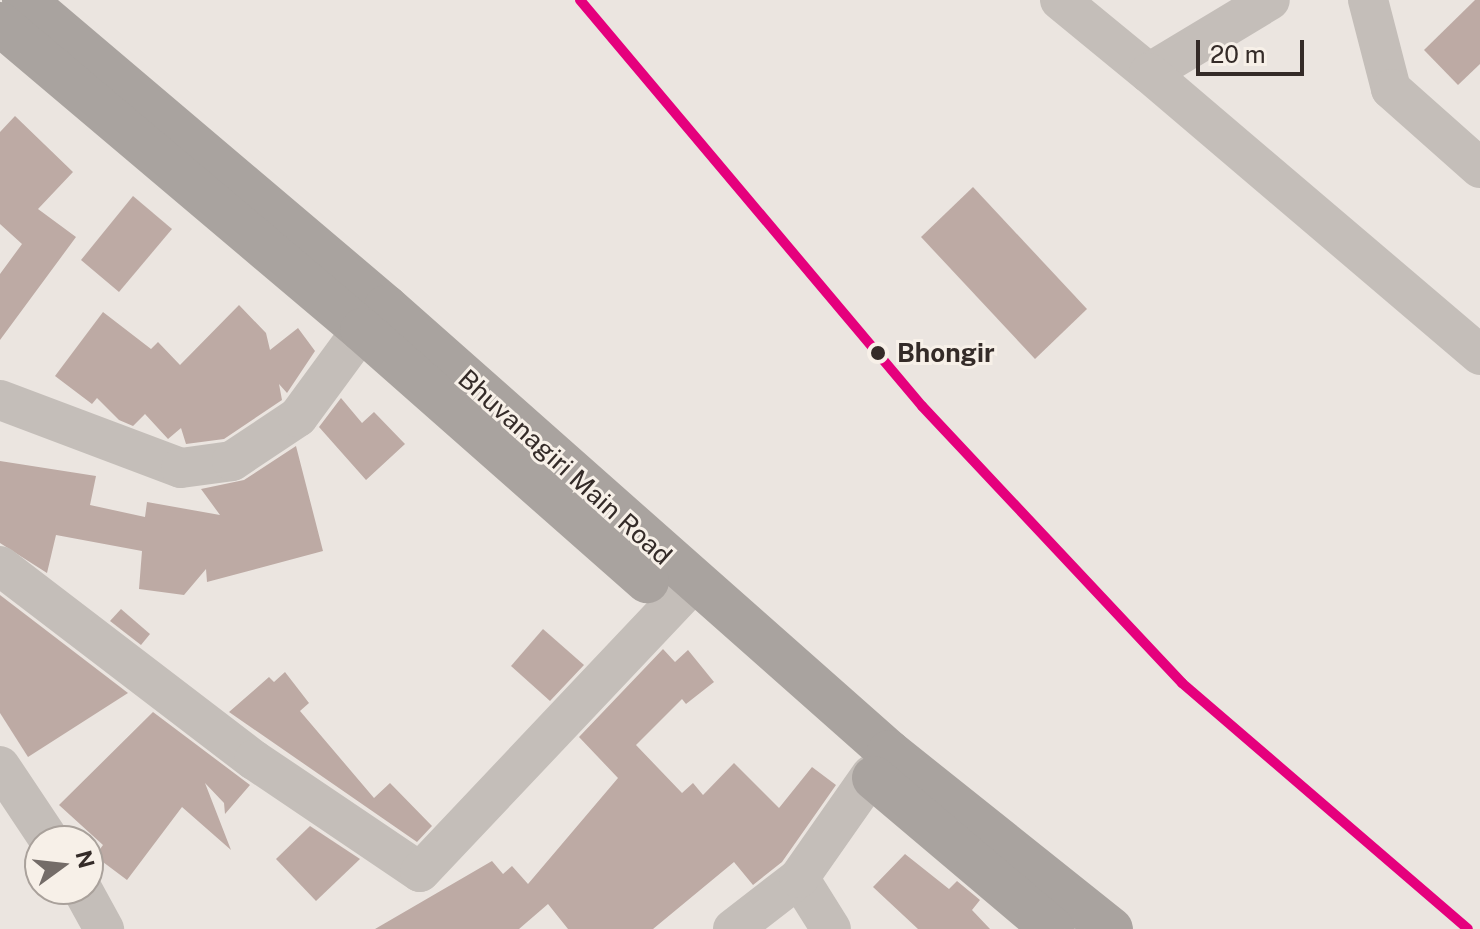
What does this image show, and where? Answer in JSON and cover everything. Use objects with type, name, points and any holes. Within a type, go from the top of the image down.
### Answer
[{"type":"main road","name":"Bhuvanagiri Main Road","points":[[24,0],[374,297],[871,775],[1053,929]]},
{"type":"main road","name":"Bhuvanagiri Main Road","points":[[0,24],[362,330],[684,594],[1111,929]]},
{"type":"street","points":[[1060,0],[1480,355]]},
{"type":"street","points":[[1149,73],[1270,0]]},
{"type":"street","points":[[1368,0],[1391,89],[1480,168]]},
{"type":"street","points":[[0,400],[181,468],[232,461],[298,417],[362,330]]},
{"type":"street","points":[[0,566],[241,751],[420,872],[684,594]]},
{"type":"street","points":[[0,766],[39,825]]},
{"type":"street","points":[[733,929],[799,878],[871,775]]},
{"type":"street","points":[[799,878],[831,929]]},
{"type":"street","points":[[91,905],[104,929]]},
{"type":"building","points":[[1475,0],[1480,0],[1480,64],[1458,85],[1424,50]]},
{"type":"building","points":[[15,116],[73,172],[38,209],[76,237],[0,340],[0,274],[22,244],[0,224],[0,132]]},
{"type":"building","points":[[973,187],[1087,309],[1035,359],[921,237]]},
{"type":"building","points":[[133,196],[172,229],[119,292],[81,260]]},
{"type":"building","points":[[239,305],[266,333],[270,350],[298,328],[315,351],[287,393],[279,384],[282,400],[224,439],[186,444],[181,428],[168,439],[145,414],[133,426],[119,420],[97,398],[92,404],[55,376],[103,312],[151,349],[158,342],[180,365]]},
{"type":"building","points":[[341,398],[362,423],[374,412],[405,444],[366,480],[319,427]]},
{"type":"building","points":[[296,446],[323,551],[207,582],[206,569],[184,595],[139,589],[142,551],[56,535],[47,573],[0,543],[0,461],[96,476],[90,505],[145,517],[147,502],[220,515],[201,489],[244,480]]},
{"type":"building","points":[[0,595],[128,693],[28,757],[0,713]]},
{"type":"building","points":[[121,609],[150,634],[141,645],[110,621]]},
{"type":"building","points":[[543,629],[584,665],[550,701],[511,666]]},
{"type":"building","points":[[663,649],[675,662],[688,650],[714,682],[686,704],[682,699],[636,745],[682,793],[693,783],[703,795],[734,763],[779,808],[812,767],[836,785],[782,862],[753,885],[734,862],[653,929],[568,929],[548,904],[519,929],[375,929],[492,861],[503,874],[512,866],[528,884],[618,778],[579,737]]},
{"type":"building","points":[[285,672],[309,703],[300,711],[374,798],[390,783],[432,826],[417,842],[229,712],[269,677],[274,682]]},
{"type":"building","points":[[153,712],[250,785],[225,814],[224,803],[205,783],[231,850],[182,807],[127,880],[104,863],[104,825],[81,825],[59,805]]},
{"type":"building","points":[[310,826],[360,859],[316,901],[276,859]]},
{"type":"building","points":[[905,854],[949,889],[957,881],[980,900],[972,910],[990,929],[918,929],[873,887]]},
{"type":"transit line","points":[[580,0],[922,406],[1182,683],[1468,929]]},
{"type":"place","name":"Bhongir","points":[[878,353]]}]
